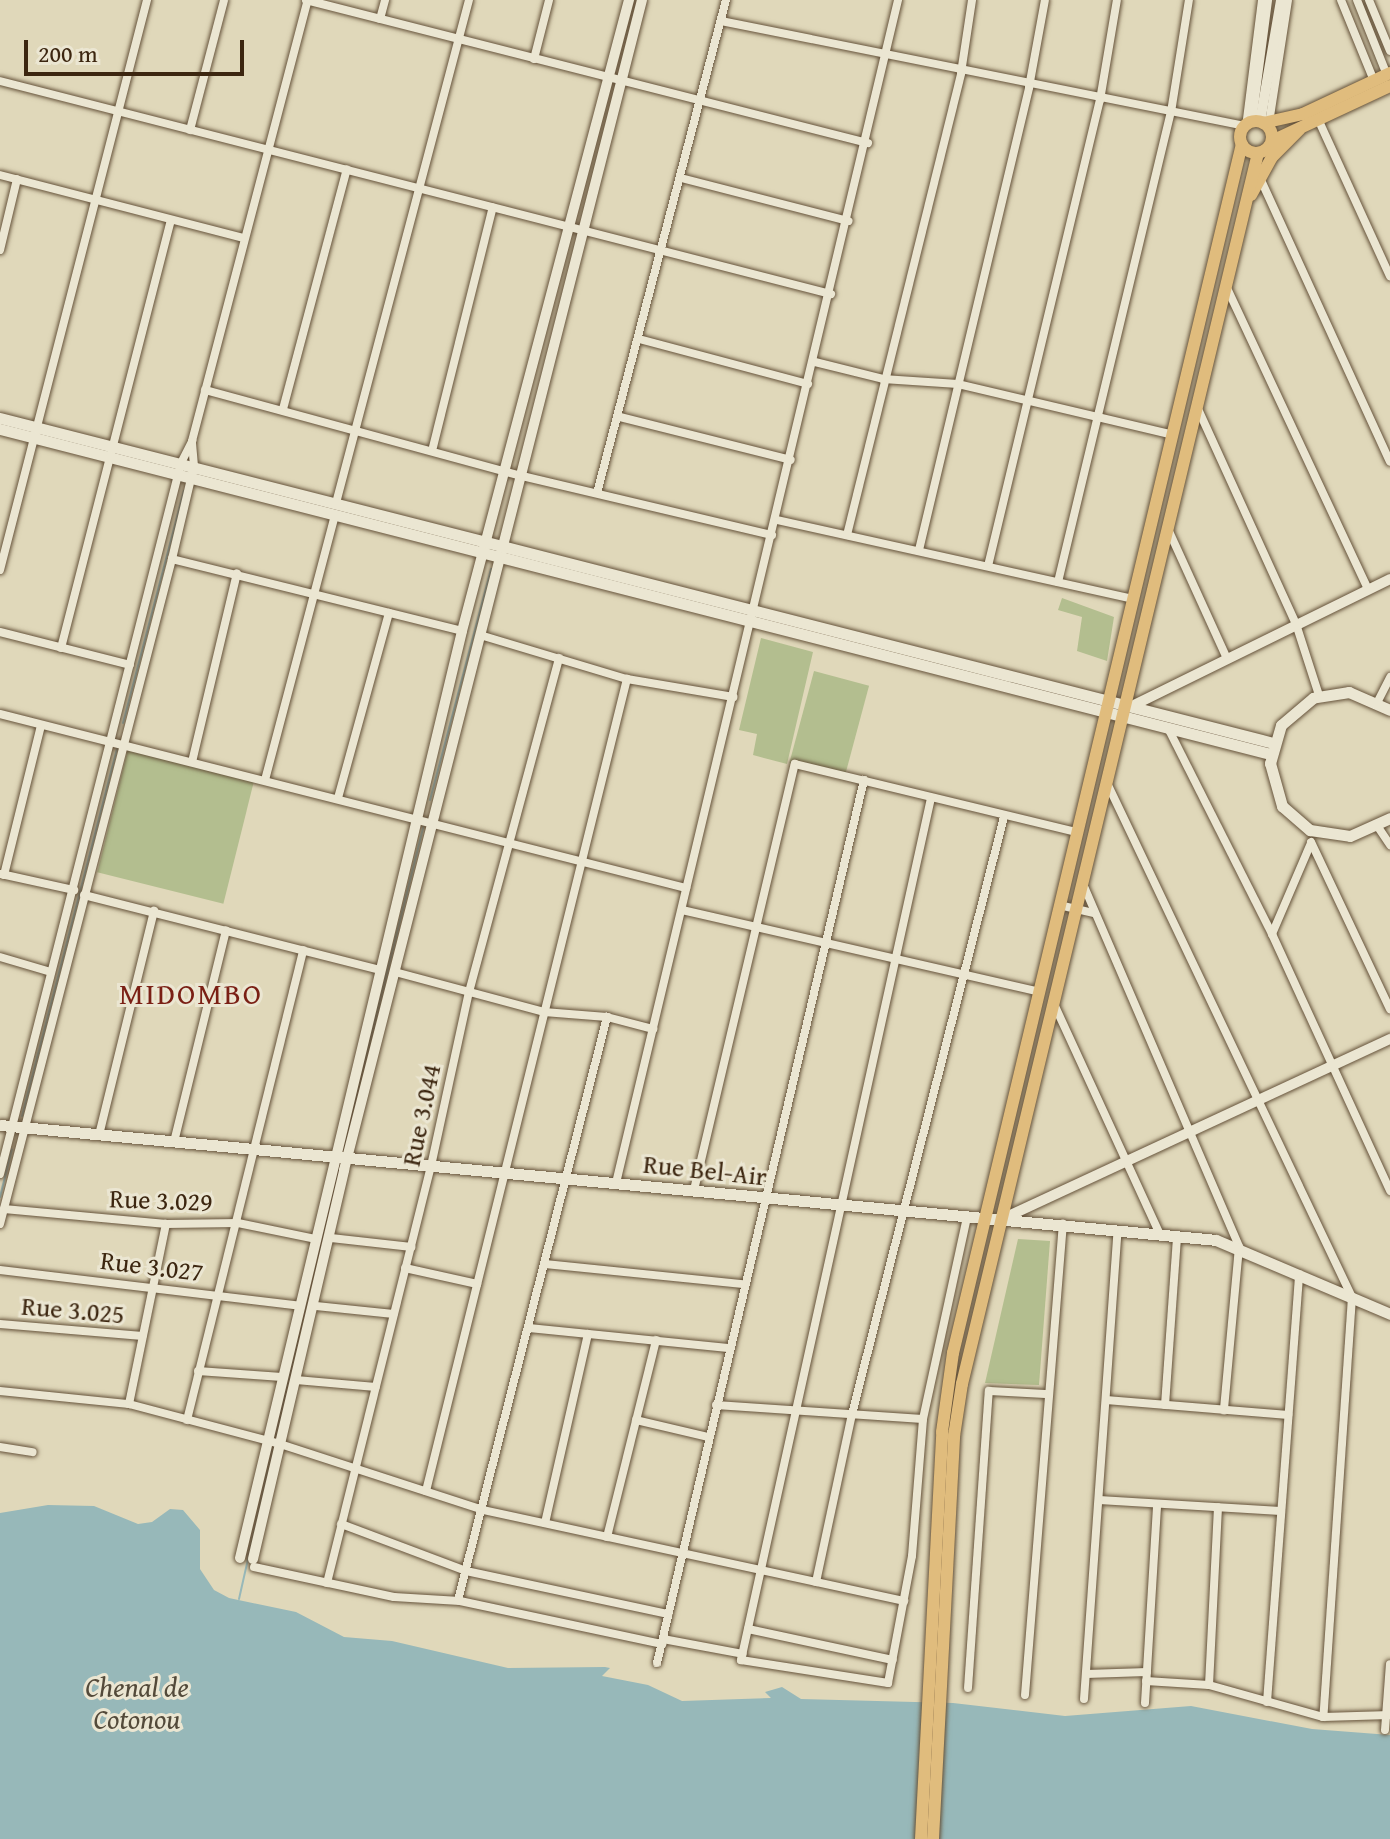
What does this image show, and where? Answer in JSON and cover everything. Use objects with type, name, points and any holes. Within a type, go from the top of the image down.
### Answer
[{"type":"main road","points":[[933,1839],[944,1409],[983,1218],[1242,144],[1256,123],[1389,78]]},
{"type":"main road","points":[[921,1839],[954,1436],[967,1354],[1258,153],[1272,141],[1389,78]]},
{"type":"main road","points":[[1240,225],[1260,178],[1278,150],[1311,122]]},
{"type":"main road","points":[[1256,123],[1272,141]]},
{"type":"main road","points":[[1242,144],[1258,153]]},
{"type":"main road","points":[[0,418],[35,432],[335,509],[487,542],[500,552]]},
{"type":"main road","points":[[0,429],[35,432]]},
{"type":"main road","points":[[335,509],[483,554],[500,552],[1272,748]]},
{"type":"main road","points":[[1390,710],[1378,701],[1349,692],[1319,695],[1290,714],[1272,748],[1278,799],[1310,836],[1345,837],[1378,827],[1390,818]]},
{"type":"main road","points":[[1124,710],[1169,730],[1272,748]]},
{"type":"main road","name":"Rue Bel-Air","points":[[12,1126],[1177,1236],[1239,1247],[1390,1314]]},
{"type":"street","points":[[0,570],[147,0]]},
{"type":"street","points":[[190,130],[224,0]]},
{"type":"street","points":[[0,1224],[12,1126],[84,895],[172,559],[192,441],[307,0],[868,143]]},
{"type":"street","points":[[380,19],[385,0]]},
{"type":"street","points":[[265,780],[469,0]]},
{"type":"street","points":[[534,59],[549,0]]},
{"type":"street","points":[[240,1558],[462,631],[629,0]]},
{"type":"street","points":[[642,0],[348,1158],[254,1563],[394,1597],[458,1600],[743,1654]]},
{"type":"street","points":[[597,493],[620,417],[726,0]]},
{"type":"street","points":[[616,1183],[868,143],[898,0]]},
{"type":"street","points":[[847,535],[883,379],[961,73],[972,0]]},
{"type":"street","points":[[919,550],[1029,87],[1045,0]]},
{"type":"street","points":[[988,566],[1100,100],[1117,0]]},
{"type":"street","points":[[1058,582],[1171,112],[1189,0]]},
{"type":"street","points":[[1256,123],[1264,0]]},
{"type":"street","points":[[1256,123],[1281,0]]},
{"type":"street","points":[[1256,123],[1288,0]]},
{"type":"street","points":[[1341,0],[1374,81]]},
{"type":"street","points":[[1357,0],[1389,78]]},
{"type":"street","points":[[1369,0],[1390,51]]},
{"type":"street","points":[[721,21],[1029,87],[1171,112],[1256,123]]},
{"type":"street","points":[[0,81],[831,294]]},
{"type":"street","points":[[1311,122],[1390,276]]},
{"type":"street","points":[[283,409],[347,169]]},
{"type":"street","points":[[0,175],[244,238]]},
{"type":"street","points":[[681,178],[849,221]]},
{"type":"street","points":[[1260,178],[1390,462]]},
{"type":"street","points":[[0,250],[17,179]]},
{"type":"street","points":[[433,447],[493,207]]},
{"type":"street","points":[[61,648],[171,220]]},
{"type":"street","points":[[1225,285],[1368,589]]},
{"type":"street","points":[[639,339],[808,384]]},
{"type":"street","points":[[815,362],[883,379],[958,384],[1173,435]]},
{"type":"street","points":[[205,390],[433,447],[507,468],[522,476],[772,535]]},
{"type":"street","points":[[1196,406],[1296,624],[1319,695]]},
{"type":"street","points":[[620,417],[791,460]]},
{"type":"street","points":[[0,1174],[130,665],[186,471]]},
{"type":"street","points":[[777,520],[1133,599]]},
{"type":"street","points":[[1168,529],[1226,656]]},
{"type":"street","points":[[172,559],[462,631]]},
{"type":"street","points":[[192,762],[237,573]]},
{"type":"street","points":[[1124,710],[1226,656],[1390,579]]},
{"type":"street","points":[[338,798],[389,613]]},
{"type":"street","points":[[0,632],[130,665]]},
{"type":"street","points":[[480,635],[627,679],[733,697]]},
{"type":"street","name":"Rue 3.044","points":[[327,1583],[431,1166],[469,992],[559,658]]},
{"type":"street","points":[[1378,701],[1390,677]]},
{"type":"street","points":[[426,1491],[627,679]]},
{"type":"street","points":[[0,714],[111,744],[123,742],[416,818],[433,827],[511,843],[686,888]]},
{"type":"street","points":[[41,725],[2,874],[74,890]]},
{"type":"street","points":[[1169,730],[1272,934],[1390,1191]]},
{"type":"street","points":[[694,1190],[795,764],[1076,832]]},
{"type":"street","points":[[1105,779],[1352,1297],[1323,1717]]},
{"type":"street","points":[[657,1663],[743,1284],[864,780]]},
{"type":"street","points":[[931,798],[741,1660],[888,1683],[904,1601],[923,1419],[967,1217]]},
{"type":"street","points":[[816,1582],[852,1414],[1004,817]]},
{"type":"street","points":[[1378,827],[1390,845]]},
{"type":"street","points":[[1272,934],[1310,836]]},
{"type":"street","points":[[1310,836],[1390,1009]]},
{"type":"street","points":[[1083,883],[1239,1247],[1224,1410]]},
{"type":"street","points":[[84,895],[381,970]]},
{"type":"street","points":[[1059,905],[1095,913]]},
{"type":"street","points":[[682,910],[1039,992]]},
{"type":"street","points":[[99,1135],[154,911]]},
{"type":"street","points":[[174,1142],[226,930]]},
{"type":"street","points":[[187,1420],[303,950]]},
{"type":"street","points":[[0,957],[51,972]]},
{"type":"street","points":[[395,972],[544,1012],[607,1017],[653,1029]]},
{"type":"street","points":[[1054,1004],[1160,1234]]},
{"type":"street","points":[[458,1600],[607,1017]]},
{"type":"street","points":[[1002,1219],[1390,1039]]},
{"type":"street","name":"Rue 3.029","points":[[4,1209],[166,1224],[238,1223],[316,1239]]},
{"type":"street","points":[[129,1404],[166,1224]]},
{"type":"street","points":[[1025,1695],[1046,1394],[1063,1224]]},
{"type":"street","points":[[1084,1699],[1118,1230]]},
{"type":"street","points":[[1165,1405],[1177,1236]]},
{"type":"street","points":[[331,1238],[411,1247]]},
{"type":"street","points":[[545,1264],[743,1284]]},
{"type":"street","points":[[405,1268],[477,1284]]},
{"type":"street","name":"Rue 3.027","points":[[0,1270],[153,1284],[300,1306]]},
{"type":"street","points":[[1267,1702],[1299,1274]]},
{"type":"street","points":[[316,1306],[394,1314]]},
{"type":"street","name":"Rue 3.025","points":[[0,1324],[142,1336]]},
{"type":"street","points":[[528,1328],[729,1348]]},
{"type":"street","points":[[545,1523],[588,1334]]},
{"type":"street","points":[[607,1537],[656,1340]]},
{"type":"street","points":[[198,1371],[282,1377]]},
{"type":"street","points":[[296,1380],[376,1387]]},
{"type":"street","points":[[0,1391],[129,1404],[280,1444],[483,1510],[904,1601]]},
{"type":"street","points":[[968,1688],[989,1391],[1046,1394]]},
{"type":"street","points":[[1106,1400],[1288,1415]]},
{"type":"street","points":[[716,1405],[923,1419]]},
{"type":"street","points":[[636,1420],[708,1437]]},
{"type":"street","points":[[0,1447],[33,1452]]},
{"type":"street","points":[[1099,1500],[1281,1511]]},
{"type":"street","points":[[1145,1703],[1157,1504]]},
{"type":"street","points":[[1209,1685],[1218,1507]]},
{"type":"street","points":[[341,1524],[466,1571],[668,1614]]},
{"type":"street","points":[[748,1629],[893,1660]]},
{"type":"street","points":[[1385,1730],[1390,1664]]},
{"type":"street","points":[[1086,1674],[1147,1676],[1209,1685],[1323,1717],[1388,1715]]},
{"type":"green space","points":[[1062,598],[1114,617],[1107,661],[1077,651],[1082,617],[1058,610]]},
{"type":"green space","points":[[761,638],[813,652],[787,764],[753,755],[757,734],[739,730]]},
{"type":"green space","points":[[814,671],[869,686],[844,778],[789,763]]},
{"type":"green space","points":[[128,749],[254,780],[223,904],[97,872]]},
{"type":"green space","points":[[1018,1239],[1050,1241],[1039,1385],[985,1383]]},
{"type":"water","name":"Chenal de Cotonou","points":[[48,1505],[94,1506],[138,1524],[152,1522],[170,1509],[183,1510],[200,1530],[200,1569],[214,1590],[229,1598],[296,1612],[344,1637],[392,1641],[508,1668],[605,1667],[610,1668],[602,1676],[648,1685],[682,1701],[771,1698],[765,1692],[782,1687],[801,1699],[953,1703],[1065,1716],[1191,1706],[1312,1729],[1390,1735],[1390,1839],[0,1839],[0,1513]]},
{"type":"waterway","points":[[123,723],[184,491]]},
{"type":"waterway","points":[[430,800],[491,569]]},
{"type":"waterway","points":[[22,1116],[117,748]]},
{"type":"waterway","points":[[349,1125],[424,825]]},
{"type":"waterway","points":[[0,1197],[12,1149]]},
{"type":"waterway","points":[[276,1437],[304,1310]]},
{"type":"waterway","points":[[239,1599],[273,1448]]},
{"type":"district","name":"MIDOMBO","points":[[191,993]]}]
